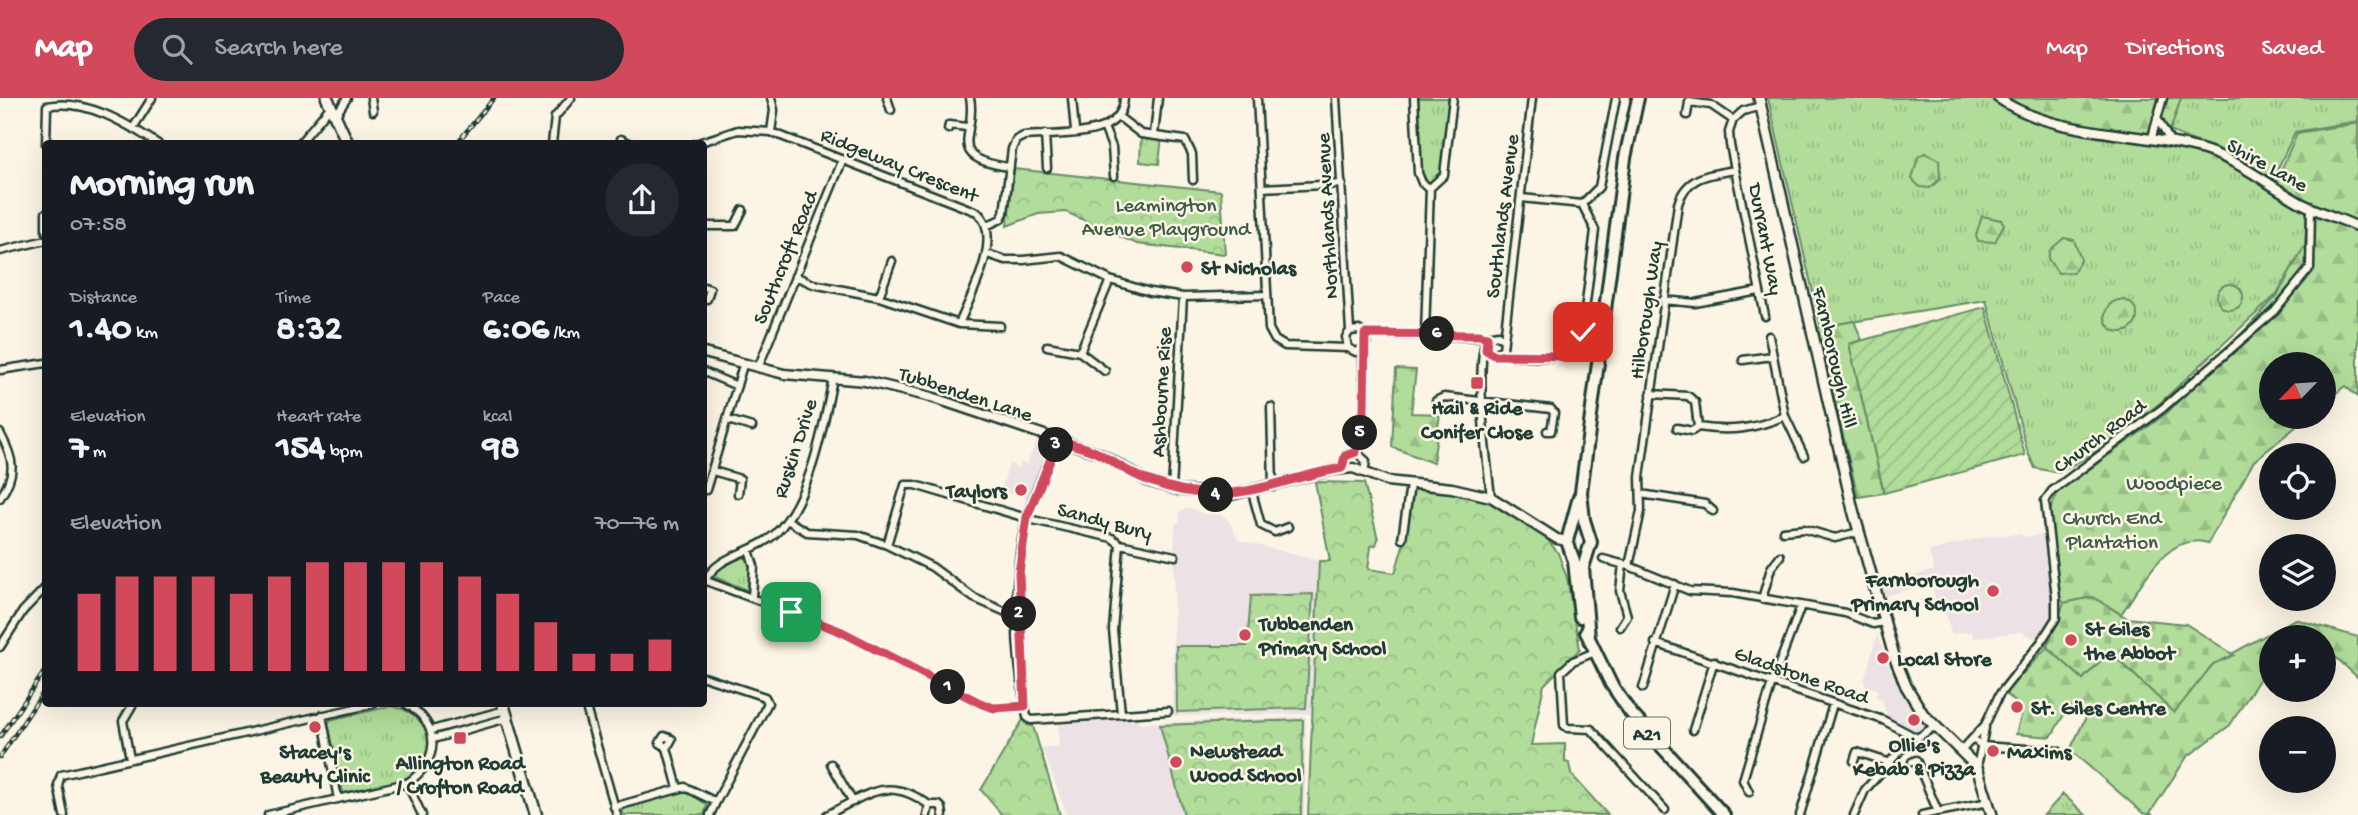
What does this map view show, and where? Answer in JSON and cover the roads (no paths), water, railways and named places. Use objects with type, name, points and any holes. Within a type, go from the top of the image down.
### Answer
[{"type":"highway","name":"A21","points":[[1638,98],[1625,158],[1581,492],[1570,542],[1578,608],[1595,652],[1617,694],[1636,720],[1724,815]]},
{"type":"highway","name":"A21","points":[[1581,492],[1586,533]]},
{"type":"highway","points":[[1579,530],[1586,533],[1591,542],[1586,552],[1579,554],[1570,542],[1579,530]]},
{"type":"highway","name":"A21","points":[[1586,552],[1583,583],[1589,638]]},
{"type":"main road","name":"Farnborough Hill","points":[[1760,102],[1859,532],[1884,622],[1906,687],[1934,727],[1962,750],[1977,767]]},
{"type":"main road","points":[[331,106],[346,140]]},
{"type":"main road","points":[[505,710],[536,815]]},
{"type":"main road","points":[[1977,767],[1992,815]]},
{"type":"street","points":[[133,128],[152,98]]},
{"type":"street","points":[[302,140],[331,106],[347,98]]},
{"type":"street","points":[[372,98],[373,111]]},
{"type":"street","points":[[552,140],[555,117],[571,98]]},
{"type":"street","points":[[771,98],[774,110],[771,132]]},
{"type":"street","points":[[887,98],[891,110]]},
{"type":"street","points":[[970,98],[972,106],[966,140],[976,157],[1009,167]]},
{"type":"street","points":[[1072,98],[1075,131]]},
{"type":"street","points":[[986,226],[1001,219],[1004,213],[1009,167],[1016,140],[1104,127],[1119,117],[1124,98]]},
{"type":"street","points":[[1154,135],[1158,98]]},
{"type":"street","points":[[1257,98],[1269,329],[1275,340],[1285,346],[1348,348],[1356,352],[1363,349]]},
{"type":"street","name":"Northlands Avenue","points":[[1336,98],[1350,331]]},
{"type":"street","points":[[1414,98],[1418,173],[1422,183],[1430,188]]},
{"type":"street","points":[[1425,333],[1430,188],[1444,176],[1453,98]]},
{"type":"street","name":"Southlands Avenue","points":[[1502,339],[1532,98]]},
{"type":"street","points":[[1582,204],[1599,187],[1616,98]]},
{"type":"street","name":"Shire Lane","points":[[1998,98],[2025,114],[2059,127],[2080,127],[2152,137],[2237,163],[2311,208],[2358,227]]},
{"type":"street","points":[[2152,137],[2163,98]]},
{"type":"street","points":[[46,140],[47,106],[58,100],[85,100],[152,140]]},
{"type":"street","points":[[1686,115],[1689,100],[1711,105],[1733,120],[1760,102]]},
{"type":"street","points":[[1119,117],[1141,134],[1185,140],[1192,155],[1193,180]]},
{"type":"street","points":[[2157,118],[2170,141]]},
{"type":"street","name":"Durrant Way","points":[[1733,120],[1729,135],[1765,316]]},
{"type":"street","points":[[948,129],[949,125],[967,127]]},
{"type":"street","points":[[1104,127],[1112,147],[1114,176]]},
{"type":"street","name":"Ridgeway Crescent","points":[[707,140],[738,130],[771,132],[977,212],[986,226],[987,254],[959,324]]},
{"type":"street","points":[[1045,134],[1047,168]]},
{"type":"street","name":"Southcroft Road","points":[[758,368],[843,159]]},
{"type":"street","name":"Hilborough Way","points":[[1620,628],[1627,616],[1620,591],[1641,511],[1640,477],[1677,208],[1683,191],[1699,177],[1735,170]]},
{"type":"street","points":[[1262,188],[1342,184]]},
{"type":"street","points":[[1521,198],[1582,204]]},
{"type":"street","points":[[1486,350],[1494,355],[1561,356],[1576,351],[1581,343],[1595,230],[1582,204]]},
{"type":"street","name":"Church Road","points":[[1977,767],[1985,726],[1999,695],[2041,642],[2056,618],[2045,501],[2052,491],[2164,408],[2275,311],[2310,268],[2311,208]]},
{"type":"street","points":[[707,226],[735,226],[743,210]]},
{"type":"street","points":[[0,251],[42,241]]},
{"type":"street","points":[[987,254],[1005,260],[1061,256],[1110,280],[1150,292],[1183,297],[1267,295]]},
{"type":"street","points":[[879,297],[892,261]]},
{"type":"street","points":[[795,276],[813,284],[879,297],[959,324],[1000,326]]},
{"type":"street","points":[[1080,352],[1110,280]]},
{"type":"street","points":[[707,288],[710,289],[707,299]]},
{"type":"street","points":[[1663,300],[1691,303],[1759,291]]},
{"type":"street","name":"Ashbourne Rise","points":[[1172,489],[1183,297]]},
{"type":"street","points":[[1348,348],[1345,341],[1350,331],[1359,330],[1365,334],[1497,335],[1502,339],[1503,349],[1499,353]]},
{"type":"street","points":[[1356,452],[1364,411],[1365,334]]},
{"type":"street","points":[[1769,336],[1785,416],[1804,456]]},
{"type":"street","points":[[1487,337],[1482,401],[1491,497]]},
{"type":"street","points":[[1047,346],[1080,352],[1105,371]]},
{"type":"street","name":"Tubbenden Lane","points":[[707,354],[785,374],[865,381],[931,397],[1101,454],[1117,466],[1172,489],[1224,496],[1252,492],[1342,468],[1409,485],[1452,488],[1491,497],[1557,540],[1570,542]]},
{"type":"street","points":[[1743,360],[1772,356]]},
{"type":"street","points":[[0,370],[42,364]]},
{"type":"street","points":[[707,487],[743,365]]},
{"type":"street","points":[[707,373],[737,386]]},
{"type":"street","name":"Ruskin Drive","points":[[707,576],[715,564],[749,550],[774,534],[787,520],[795,507],[822,432],[833,378]]},
{"type":"street","points":[[1651,394],[1688,396],[1695,402],[1698,427]]},
{"type":"street","points":[[1436,401],[1444,397],[1551,409],[1554,413],[1552,431],[1548,431]]},
{"type":"street","points":[[1271,407],[1273,487]]},
{"type":"street","points":[[1677,428],[1692,431],[1698,427],[1725,431],[1756,428],[1785,416]]},
{"type":"street","points":[[728,420],[752,427]]},
{"type":"street","points":[[0,433],[10,451],[14,471],[0,498]]},
{"type":"street","points":[[1058,441],[1027,517],[1019,573],[1019,612],[1027,717],[1031,720],[1168,710]]},
{"type":"street","points":[[1342,468],[1345,456],[1356,452]]},
{"type":"street","points":[[1356,452],[1366,461],[1364,472]]},
{"type":"street","points":[[713,471],[740,479],[738,494]]},
{"type":"street","name":"Sandy Bury","points":[[887,545],[905,485],[915,485],[1112,538],[1120,544],[1175,556]]},
{"type":"street","points":[[1402,539],[1409,485]]},
{"type":"street","points":[[1252,492],[1261,525],[1275,532],[1288,527]]},
{"type":"street","points":[[1641,494],[1705,504],[1713,511]]},
{"type":"street","points":[[787,520],[807,532],[858,535],[887,545],[932,567],[974,598],[1008,613],[1019,612]]},
{"type":"street","points":[[1783,531],[1804,529],[1835,538],[1859,532]]},
{"type":"street","points":[[1120,544],[1113,630],[1121,713]]},
{"type":"street","points":[[749,550],[754,566],[752,597]]},
{"type":"street","points":[[1762,599],[1771,568],[1780,556]]},
{"type":"street","points":[[1603,559],[1626,565],[1700,594],[1733,593],[1845,613],[1873,624],[1884,622]]},
{"type":"street","points":[[707,582],[842,632],[982,704],[994,708],[1025,706]]},
{"type":"street","points":[[1643,688],[1675,584]]},
{"type":"street","points":[[0,647],[23,611],[42,591]]},
{"type":"street","points":[[1749,792],[1743,780],[1772,682],[1801,606]]},
{"type":"street","name":"Gladstone Road","points":[[1655,643],[1883,720],[1913,736]]},
{"type":"street","points":[[1595,652],[1573,661],[1561,672],[1563,723],[1568,728],[1591,729],[1665,810]]},
{"type":"street","points":[[1693,730],[1713,661]]},
{"type":"street","points":[[707,678],[765,697],[768,703],[710,815]]},
{"type":"street","points":[[1800,815],[1833,704]]},
{"type":"street","points":[[130,759],[123,721],[131,707]]},
{"type":"street","points":[[64,815],[58,785],[61,775],[359,707]]},
{"type":"street","points":[[268,815],[296,812],[407,783],[426,768],[432,756],[432,730],[418,710],[412,707]]},
{"type":"street","points":[[586,707],[617,815]]},
{"type":"street","points":[[432,730],[505,710]]},
{"type":"street","points":[[433,739],[505,710]]},
{"type":"street","points":[[322,715],[338,799]]},
{"type":"street","name":"Church Road","points":[[1962,750],[1985,726]]},
{"type":"street","points":[[1854,815],[1866,790],[1913,736],[1920,737],[1934,727]]},
{"type":"street","points":[[1973,738],[1982,746],[2058,751]]},
{"type":"street","points":[[667,748],[678,788]]},
{"type":"street","points":[[1854,761],[1857,752],[1891,763]]},
{"type":"street","points":[[1912,762],[1916,760],[1938,812]]},
{"type":"street","points":[[831,764],[853,802]]},
{"type":"street","points":[[407,783],[422,815]]},
{"type":"street","points":[[614,807],[678,788],[691,789],[716,802]]},
{"type":"street","points":[[827,815],[884,789],[898,788],[911,791],[929,805],[939,805],[943,815]]},
{"type":"street","points":[[1922,815],[1989,802]]},
{"type":"street","points":[[927,815],[929,805]]},
{"type":"railway","points":[[459,140],[494,98]]},
{"type":"railway","points":[[0,737],[42,675]]},
{"type":"railway","points":[[0,757],[42,694]]},
{"type":"place","name":"St Nicholas","points":[[1187,267]]},
{"type":"place","name":"Hail & Ride Conifer Close","points":[[1477,383]]},
{"type":"place","name":"Taylors","points":[[1021,490]]},
{"type":"place","name":"Farnborough Primary School","points":[[1993,591]]},
{"type":"place","name":"Tubbenden Primary School","points":[[1245,635]]},
{"type":"place","name":"St Giles the Abbot","points":[[2071,640]]},
{"type":"place","name":"Local Store","points":[[1883,658]]},
{"type":"place","name":"St. Giles Centre","points":[[2017,707]]},
{"type":"place","name":"Ollie's Kebab & Pizza","points":[[1914,720]]},
{"type":"place","name":"Stacey's Beauty Clinic","points":[[315,727]]},
{"type":"place","name":"Allington Road / Crofton Road","points":[[460,738]]},
{"type":"place","name":"Maxims","points":[[1993,751]]},
{"type":"place","name":"Newstead Wood School","points":[[1176,762]]},
{"type":"park label","name":"Leamington Avenue Playground","points":[[1166,216]]},
{"type":"park label","name":"Woodpiece","points":[[2174,482]]},
{"type":"park label","name":"Church End Plantation","points":[[2112,529]]}]
